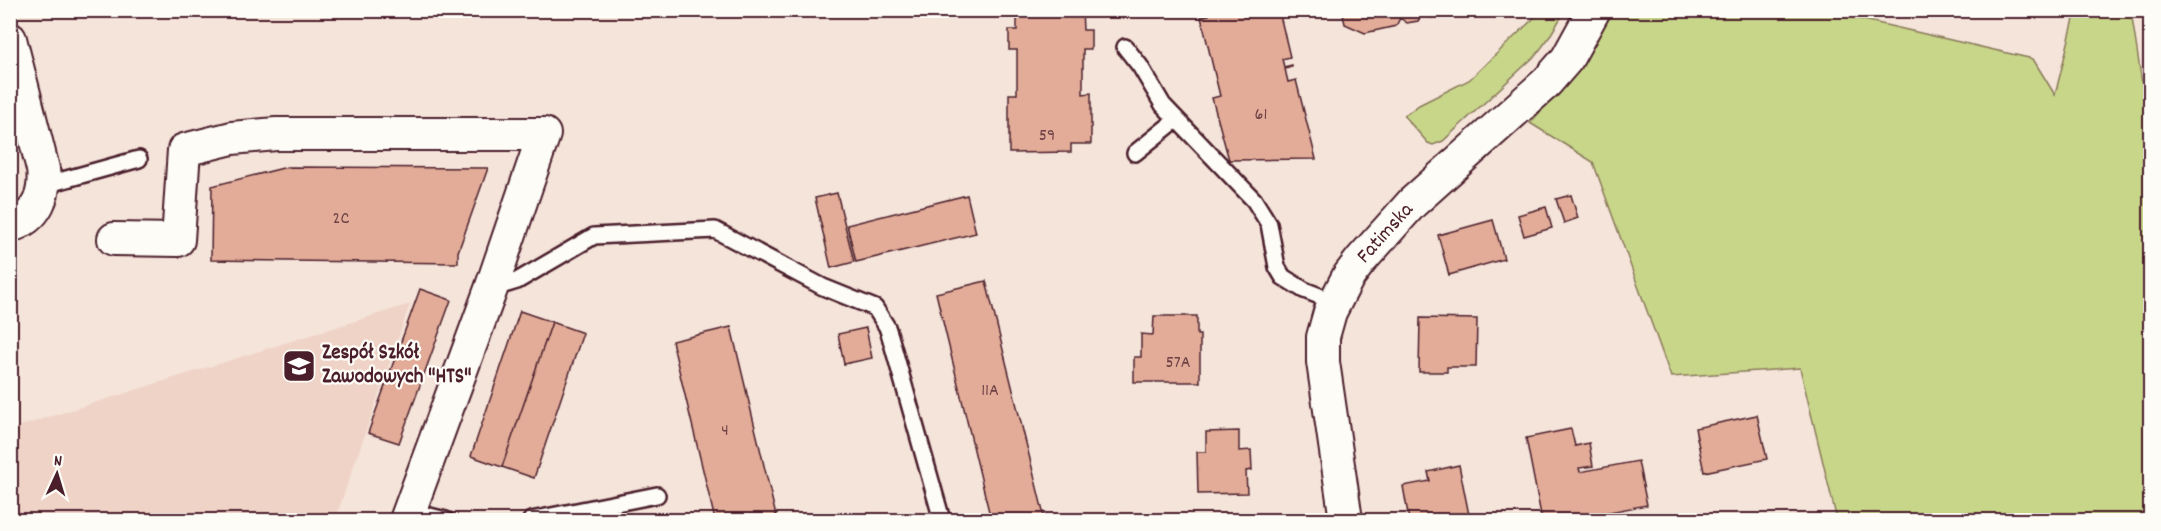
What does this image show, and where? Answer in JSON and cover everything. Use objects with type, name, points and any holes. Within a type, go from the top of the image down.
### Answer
[{"type":"street","name":"Fatimska","points":[[1346,520],[1323,362],[1323,337],[1335,302],[1360,260],[1393,222],[1547,82],[1567,59],[1594,10]]},
{"type":"street","points":[[10,39],[45,185],[43,195],[32,213],[26,219],[10,226]]},
{"type":"street","points":[[114,239],[178,240],[184,150],[232,138],[276,134],[544,134],[491,289],[407,516]]},
{"type":"lane","points":[[1125,47],[1140,66],[1163,105],[1254,200],[1269,224],[1277,267],[1283,277],[1304,290],[1335,302]]},
{"type":"lane","points":[[1135,153],[1176,120]]},
{"type":"lane","points":[[45,185],[139,159]]},
{"type":"lane","points":[[491,289],[517,280],[594,236],[715,230],[823,287],[875,309],[890,336],[942,520]]},
{"type":"lane","points":[[531,520],[657,495]]},
{"type":"lane","points":[[407,516],[446,520]]},
{"type":"shaded area","name":"Zespół Szkół Zawodowych \"HTS\"","points":[[410,304],[335,520],[11,520],[11,429]]},
{"type":"green space","points":[[1538,11],[1565,11],[1536,55],[1443,141],[1433,145],[1428,143],[1404,116],[1419,105],[1469,80],[1533,19]]},
{"type":"green space","points":[[1606,11],[1825,11],[2033,59],[2055,95],[2076,11],[2131,11],[2150,136],[2150,520],[1837,520],[1800,368],[1671,377],[1593,162],[1530,123],[1574,74]]},
{"type":"building","points":[[1017,10],[1082,10],[1083,30],[1091,30],[1091,49],[1083,49],[1083,94],[1091,93],[1091,144],[1071,144],[1071,152],[1009,153],[1009,94],[1017,94],[1017,50],[1009,50],[1009,30],[1017,30]]},
{"type":"building","points":[[1208,10],[1270,10],[1271,13],[1279,11],[1290,57],[1282,59],[1284,67],[1292,65],[1285,69],[1288,82],[1296,80],[1316,159],[1229,160],[1212,98],[1220,96],[1201,17],[1209,15]]},
{"type":"building","points":[[1342,10],[1443,10],[1440,15],[1431,18],[1423,13],[1418,21],[1407,23],[1400,18],[1396,26],[1365,33],[1345,24]]},
{"type":"building","points":[[287,167],[488,168],[458,252],[458,263],[211,260],[212,186]]},
{"type":"building","points":[[837,193],[854,262],[831,268],[815,198]]},
{"type":"building","points":[[967,195],[976,233],[856,262],[847,225]]},
{"type":"building","points":[[1571,195],[1578,218],[1564,223],[1556,199]]},
{"type":"building","points":[[1546,207],[1552,228],[1524,236],[1518,215]]},
{"type":"building","points":[[1493,220],[1504,259],[1449,275],[1438,235]]},
{"type":"building","points":[[986,281],[1045,520],[991,520],[936,293]]},
{"type":"building","points":[[420,289],[451,300],[399,443],[368,433]]},
{"type":"building","points":[[520,311],[552,322],[502,467],[471,456]]},
{"type":"building","points":[[1154,316],[1197,316],[1197,335],[1200,335],[1200,382],[1134,382],[1134,357],[1141,357],[1141,334],[1153,335]]},
{"type":"building","points":[[1420,318],[1477,319],[1476,367],[1447,367],[1447,372],[1419,372]]},
{"type":"building","points":[[552,322],[583,333],[534,478],[502,467]]},
{"type":"building","points":[[731,327],[777,520],[715,520],[672,341]]},
{"type":"building","points":[[866,328],[872,358],[844,364],[838,334]]},
{"type":"building","points":[[1757,415],[1767,459],[1704,472],[1695,428]]},
{"type":"building","points":[[1571,429],[1575,446],[1589,443],[1593,466],[1579,468],[1580,472],[1638,461],[1647,505],[1588,516],[1589,520],[1542,520],[1526,438]]},
{"type":"building","points":[[1239,431],[1239,451],[1251,450],[1252,470],[1246,471],[1247,493],[1198,494],[1197,452],[1206,452],[1206,432]]},
{"type":"building","points":[[1459,465],[1470,520],[1409,520],[1403,486],[1430,481],[1428,472]]},
{"type":"building","points":[[1078,514],[1080,520],[1049,520]]},
{"type":"place","name":"Zespół Szkół Zawodowych \"HTS\"","points":[[299,366]]}]
